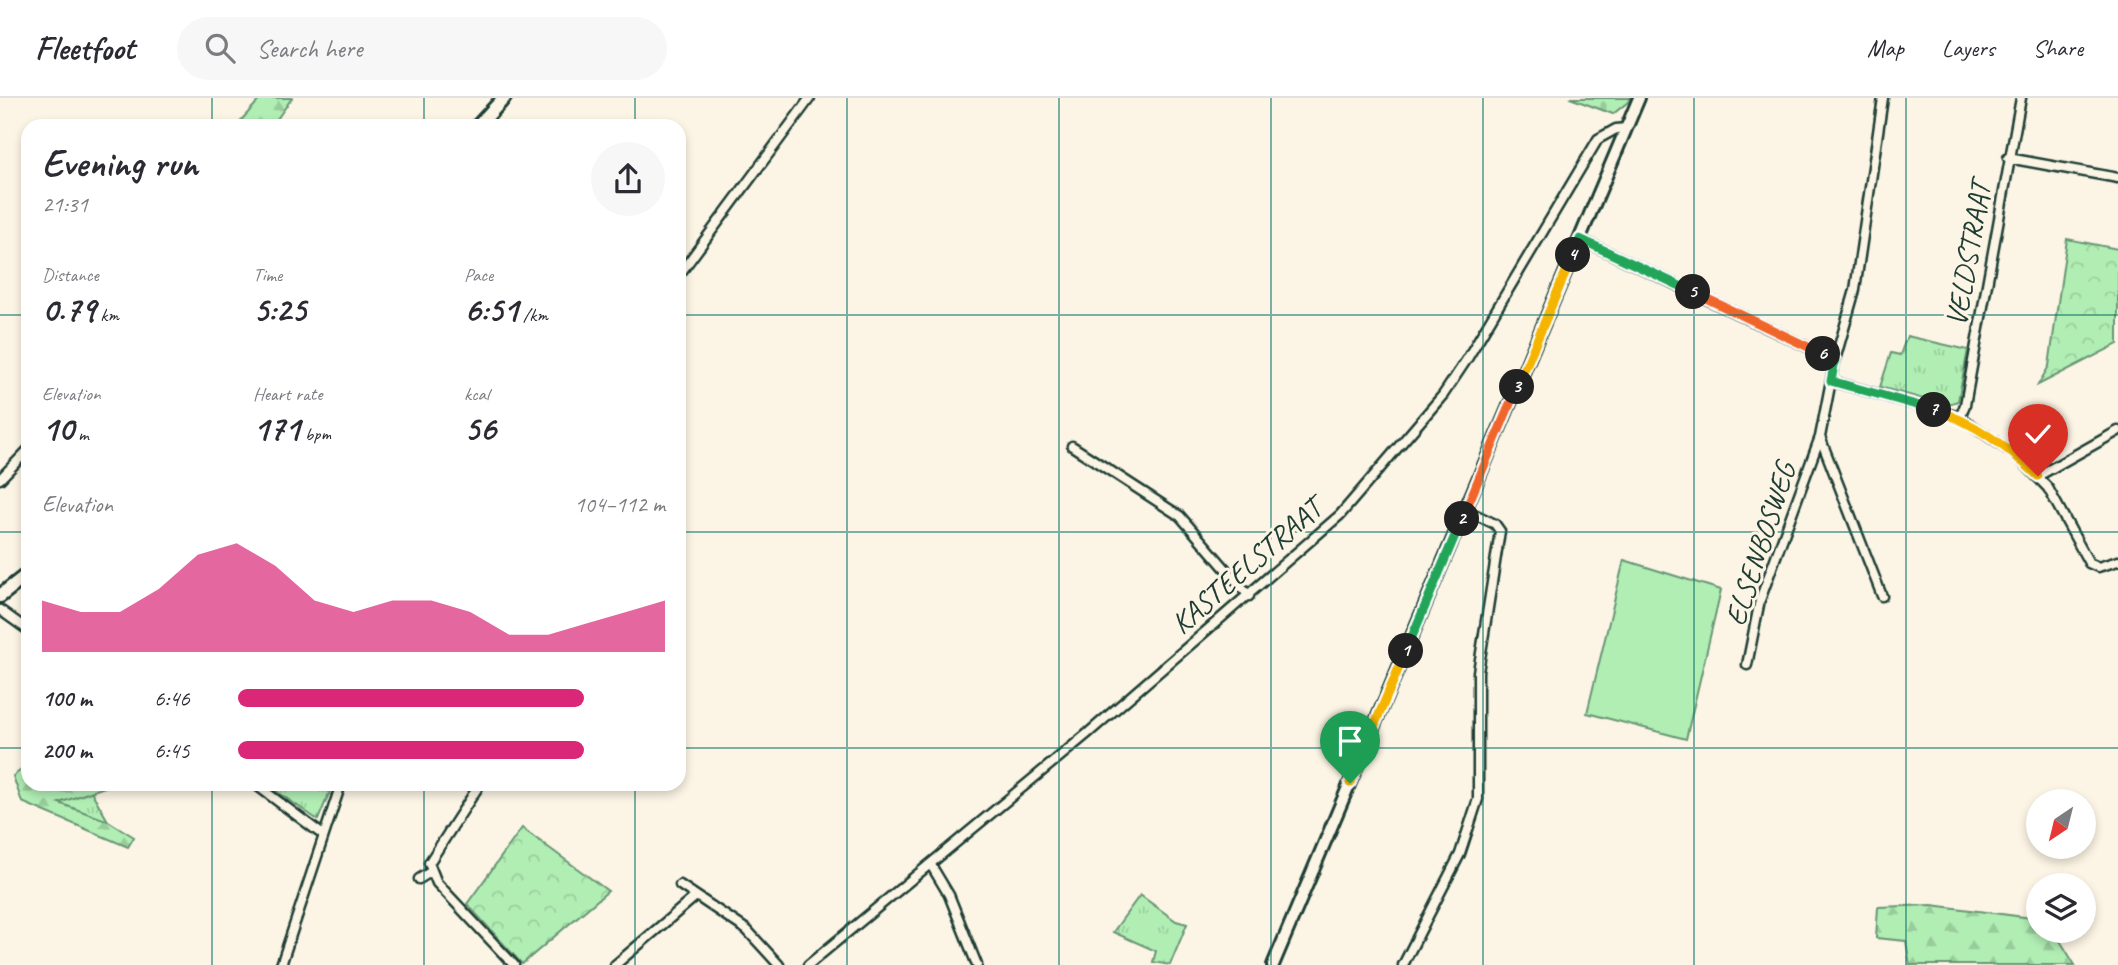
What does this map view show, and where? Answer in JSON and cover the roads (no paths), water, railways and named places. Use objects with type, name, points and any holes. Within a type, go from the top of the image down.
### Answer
[{"type":"main road","points":[[484,119],[504,98]]},
{"type":"main road","points":[[1273,965],[1639,98]]},
{"type":"main road","points":[[0,596],[21,580]]},
{"type":"street","points":[[686,266],[810,98]]},
{"type":"street","name":"ELSENBOSWEG","points":[[1747,665],[1768,578],[1819,437],[1835,360],[1855,290],[1883,98]]},
{"type":"street","name":"VELDSTRAAT","points":[[1960,417],[1965,405],[2021,98]]},
{"type":"street","name":"KASTEELSTRAAT","points":[[808,965],[931,865],[1249,596],[1340,514],[1443,395],[1598,139],[1616,129],[1626,128]]},
{"type":"street","points":[[2008,158],[2118,178]]},
{"type":"street","points":[[1580,239],[1835,360]]},
{"type":"street","points":[[1831,381],[1960,417],[2017,456],[2038,476],[2089,563],[2098,567],[2118,561]]},
{"type":"street","points":[[2038,476],[2118,431]]},
{"type":"street","points":[[1819,437],[1882,596]]},
{"type":"street","points":[[1072,446],[1180,516],[1249,596]]},
{"type":"street","points":[[0,478],[21,457]]},
{"type":"street","points":[[1403,965],[1460,854],[1478,799],[1478,672],[1500,531],[1495,524],[1466,510]]},
{"type":"street","points":[[0,610],[21,625]]},
{"type":"street","points":[[264,791],[323,835]]},
{"type":"street","points":[[281,965],[339,791]]},
{"type":"street","points":[[475,791],[429,863],[437,883],[514,965]]},
{"type":"street","points":[[931,865],[949,895],[977,965]]},
{"type":"street","points":[[419,879],[432,871]]},
{"type":"street","points":[[680,885],[747,930],[779,965]]},
{"type":"street","points":[[615,965],[696,896]]}]
